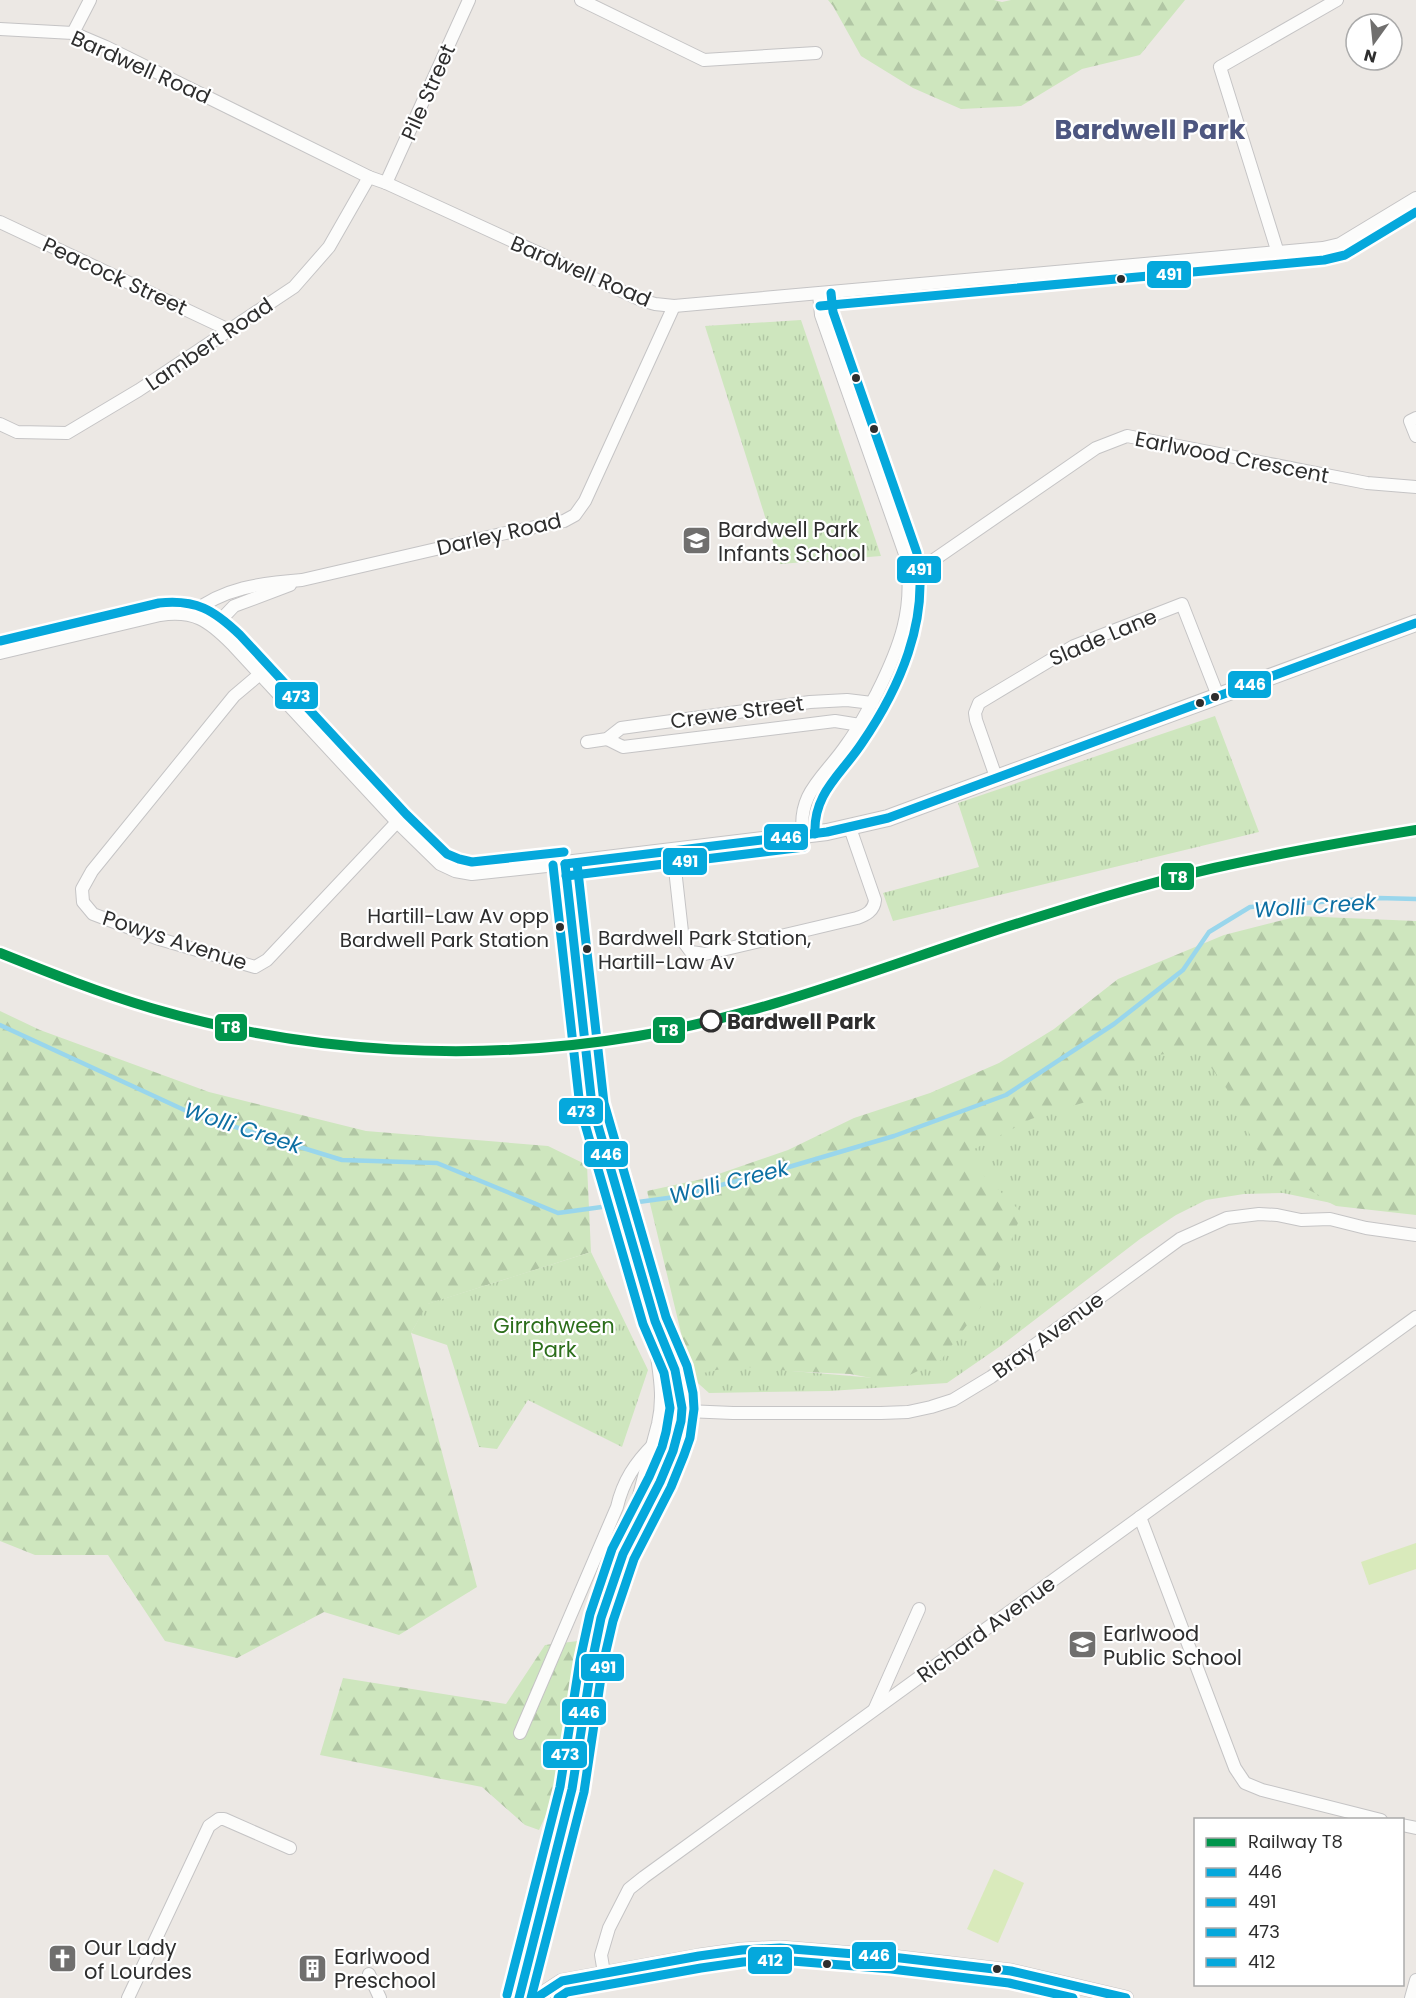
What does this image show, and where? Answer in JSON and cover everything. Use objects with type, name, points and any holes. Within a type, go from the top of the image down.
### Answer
[{"type":"main road","points":[[519,1998],[569,1805],[599,1626],[629,1541],[663,1410],[664,1385],[655,1322],[605,1153],[588,1083],[565,864],[850,828],[924,806],[996,777],[1416,623]]},
{"type":"main road","points":[[629,1541],[638,1527],[671,1452],[679,1432],[682,1411],[668,1349],[655,1322]]},
{"type":"street","points":[[73,33],[90,0]]},
{"type":"street","name":"Pile Street","points":[[386,183],[469,0]]},
{"type":"street","points":[[581,0],[704,60],[816,53]]},
{"type":"street","points":[[1278,253],[1220,67],[1337,0]]},
{"type":"street","name":"Bardwell Road","points":[[0,29],[73,33],[106,46],[369,177],[641,300],[655,304],[674,306],[819,294],[1323,248],[1340,244],[1416,198]]},
{"type":"street","name":"Lambert Road","points":[[0,424],[17,432],[67,433],[140,390],[294,287],[329,247],[369,177]]},
{"type":"street","name":"Peacock Street","points":[[0,222],[229,330]]},
{"type":"street","points":[[803,835],[801,815],[806,800],[860,725],[901,638],[906,617],[909,577],[906,556],[821,315],[819,294]]},
{"type":"street","name":"Darley Road","points":[[191,614],[204,602],[219,596],[269,583],[302,580],[564,521],[575,515],[585,501],[674,306]]},
{"type":"street","points":[[1416,418],[1410,421],[1416,436]]},
{"type":"street","name":"Earlwood Crescent","points":[[909,577],[1096,448],[1127,436],[1367,483],[1416,487]]},
{"type":"street","name":"Darley Road","points":[[215,626],[234,606],[245,600],[273,593],[302,580]]},
{"type":"street","name":"Slade Lane","points":[[996,777],[976,720],[976,709],[979,703],[1058,653],[1182,604],[1218,696]]},
{"type":"street","points":[[0,653],[160,615],[191,614],[215,626],[434,859],[455,871],[481,874],[565,864]]},
{"type":"street","name":"Powys Avenue","points":[[260,674],[234,696],[92,871],[82,889],[83,902],[93,914],[156,938],[255,967],[267,960],[397,822]]},
{"type":"street","name":"Crewe Street","points":[[587,742],[607,739],[621,728],[810,702],[847,700],[872,703]]},
{"type":"street","name":"Crewe Street","points":[[607,739],[623,747],[835,721],[860,725]]},
{"type":"street","points":[[673,851],[683,941],[692,952],[705,954],[857,918],[868,913],[875,900],[850,828]]},
{"type":"street","name":"Bray Avenue","points":[[663,1410],[881,1413],[908,1412],[953,1400],[991,1377],[1180,1239],[1227,1218],[1259,1214],[1301,1220],[1330,1219],[1366,1228],[1416,1235]]},
{"type":"street","name":"Richard Avenue","points":[[604,1973],[601,1955],[605,1941],[629,1889],[710,1827],[1416,1317]]},
{"type":"street","points":[[520,1733],[633,1466],[656,1442]]},
{"type":"street","points":[[617,1507],[625,1496],[631,1494],[636,1497],[636,1510]]},
{"type":"street","points":[[1140,1517],[1234,1768],[1245,1783],[1262,1790],[1373,1818]]},
{"type":"street","points":[[874,1710],[919,1609]]},
{"type":"street","points":[[128,1998],[206,1830],[213,1822],[224,1819],[233,1821],[290,1848]]},
{"type":"street","points":[[536,1998],[562,1981],[604,1973],[742,1950],[802,1949],[1011,1971],[1126,1998]]},
{"type":"street","points":[[369,1974],[380,1998]]},
{"type":"street","points":[[1411,1998],[1416,1980]]},
{"type":"green space","points":[[828,0],[994,0],[1002,2],[1011,0],[1185,0],[1140,55],[1082,69],[1021,106],[961,109],[913,88],[861,56]]},
{"type":"green space","points":[[801,320],[881,556],[780,564],[705,326]]},
{"type":"green space","points":[[1215,716],[1259,832],[893,921],[883,893],[979,867],[958,803]]},
{"type":"green space","points":[[1299,916],[1416,921],[1416,1215],[1336,1206],[1281,1178],[1058,1225],[942,1362],[898,1383],[850,1374],[737,1369],[689,1379],[682,1337],[647,1191],[707,1178],[788,1150],[854,1118],[930,1093],[999,1063],[1054,1029],[1118,979],[1224,935]]},
{"type":"green space","points":[[0,1011],[40,1030],[209,1092],[366,1131],[548,1146],[587,1165],[591,1252],[428,1304],[411,1333],[477,1587],[399,1635],[324,1612],[237,1658],[165,1641],[108,1555],[35,1555],[0,1541]]},
{"type":"green space","points":[[1198,1050],[1235,1100],[1255,1147],[1282,1176],[1336,1204],[1283,1193],[1244,1194],[1206,1200],[1176,1215],[1140,1239],[1002,1345],[947,1383],[830,1391],[709,1393],[690,1376],[734,1366],[899,1380],[941,1360],[988,1297],[1022,1213],[963,1155],[1031,1119],[1111,1094],[1149,1056]]},
{"type":"green space","name":"Girrahween Park","points":[[591,1252],[648,1370],[622,1447],[528,1400],[497,1449],[479,1447],[447,1345],[411,1333],[427,1304]]},
{"type":"green space","points":[[1416,1543],[1416,1569],[1369,1585],[1361,1562]]},
{"type":"green space","points":[[578,1641],[552,1802],[539,1830],[525,1825],[482,1787],[320,1755],[343,1678],[506,1704],[545,1645]]},
{"type":"green space","points":[[994,1869],[1024,1883],[998,1943],[967,1929]]},
{"type":"waterway","name":"Wolli Creek","points":[[0,1025],[193,1114],[342,1160],[437,1163],[558,1213],[675,1197],[782,1169],[894,1136],[1006,1095],[1114,1024],[1183,970],[1209,932],[1250,907],[1378,898],[1416,899]]},
{"type":"rail line","name":"T8","points":[[0,953],[151,1008],[210,1024],[271,1036],[393,1049],[455,1051],[577,1044],[638,1036],[731,1016],[822,989],[1029,920],[1161,881],[1264,857],[1416,830]]},
{"type":"transit line","name":"491","points":[[820,306],[1324,260],[1345,255],[1416,212]]},
{"type":"transit line","name":"491","points":[[815,834],[816,820],[823,796],[876,722],[899,677],[915,628],[920,578],[917,553],[833,312],[831,293]]},
{"type":"transit line","name":"473","points":[[0,641],[159,603],[184,603],[204,608],[222,619],[240,635],[406,814],[447,854],[472,862],[564,852]]},
{"type":"transit line","name":"446","points":[[565,864],[827,832],[888,818],[1416,623]]},
{"type":"transit line","name":"491","points":[[566,876],[804,847]]},
{"type":"transit line","name":"491","points":[[531,1998],[584,1792],[603,1664],[613,1621],[634,1559],[671,1487],[684,1455],[690,1438],[694,1409],[687,1366],[666,1317],[604,1103],[577,863]]},
{"type":"transit line","name":"446","points":[[519,1998],[572,1789],[601,1618],[623,1554],[660,1482],[673,1451],[682,1408],[675,1370],[655,1321],[592,1105],[565,864]]},
{"type":"transit line","name":"473","points":[[507,1995],[560,1787],[580,1660],[590,1614],[612,1549],[662,1447],[670,1408],[664,1373],[643,1324],[580,1107],[553,865]]},
{"type":"transit line","name":"446","points":[[536,1998],[562,1981],[699,1956],[780,1948],[892,1957],[1011,1971],[1126,1998]]},
{"type":"transit line","name":"412","points":[[558,1998],[567,1992],[701,1968],[780,1960],[891,1969],[1009,1983],[1073,1998]]},
{"type":"place","name":"Bardwell Park Infants School","points":[[697,541]]},
{"type":"place","name":"Hartill-Law Av opp Bardwell Park Station","points":[[560,927]]},
{"type":"place","name":"Bardwell Park Station, Hartill-Law Av","points":[[587,949]]},
{"type":"place","name":"Bardwell Park","points":[[711,1021]]},
{"type":"place","name":"Earlwood Public School","points":[[1082,1645]]},
{"type":"place","name":"Our Lady of Lourdes","points":[[63,1959]]},
{"type":"place","name":"Earlwood Preschool","points":[[313,1968]]},
{"type":"district","name":"Bardwell Park","points":[[1150,129]]}]
